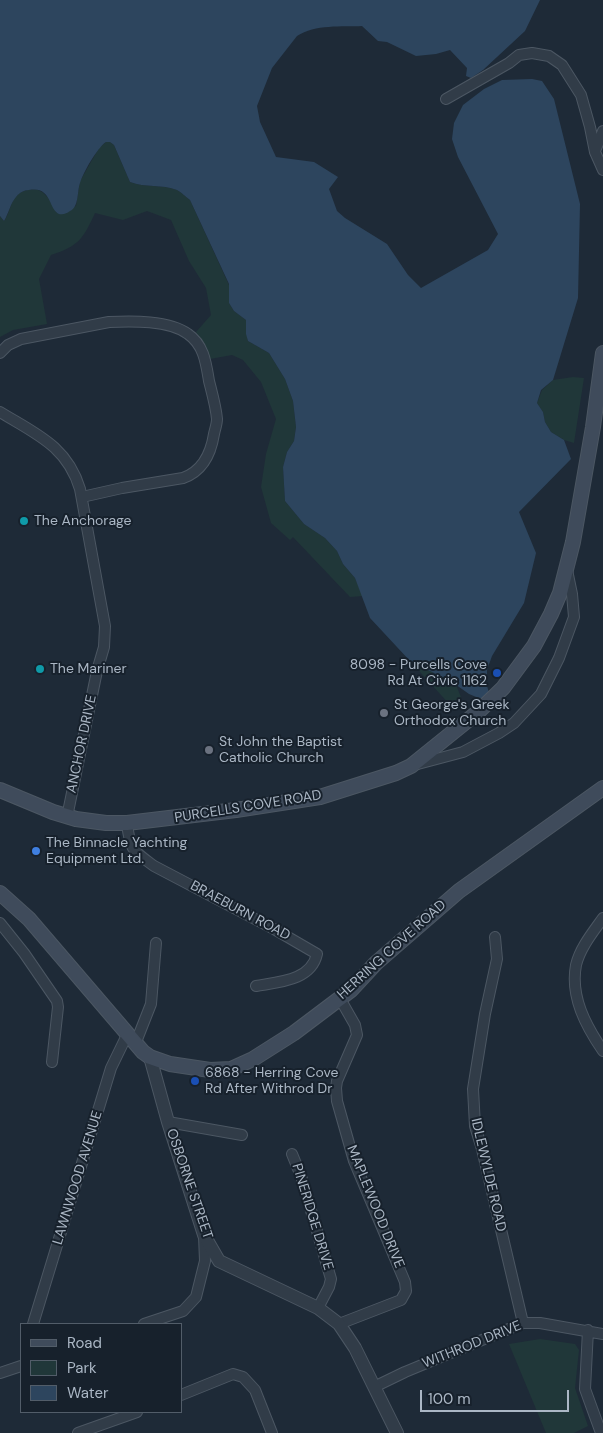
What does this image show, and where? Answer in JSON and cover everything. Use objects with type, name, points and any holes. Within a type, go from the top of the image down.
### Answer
[{"type":"main road","name":"PURCELLS COVE ROAD","points":[[0,790],[67,817],[90,822],[127,823],[236,810],[320,797],[388,776],[411,766],[478,712],[503,688],[534,646],[552,614],[567,569],[593,427],[603,353]]},
{"type":"main road","name":"HERRING COVE ROAD","points":[[0,892],[29,919],[143,1052],[150,1057],[170,1064],[202,1069],[231,1069],[253,1059],[294,1033],[351,990],[376,963],[459,891],[603,788]]},
{"type":"street","points":[[446,99],[509,63],[519,55],[532,53],[548,56],[562,65],[581,95],[595,152],[603,170]]},
{"type":"street","points":[[595,152],[603,131]]},
{"type":"street","points":[[0,353],[8,345],[21,339],[109,322],[138,322],[171,326],[189,334],[200,347],[205,359],[217,420],[212,447],[205,462],[195,472],[183,478],[82,497]]},
{"type":"street","name":"ANCHOR DRIVE","points":[[0,412],[56,447],[74,472],[82,497],[105,637],[67,817]]},
{"type":"street","points":[[411,766],[463,752],[499,733],[514,723],[541,694],[559,658],[574,617],[567,569]]},
{"type":"street","name":"BRAEBURN ROAD","points":[[127,823],[130,844],[138,855],[154,866],[274,929],[316,954],[316,957],[306,971],[299,976],[256,986]]},
{"type":"street","points":[[603,918],[588,938],[576,964],[575,984],[578,1004],[591,1033],[603,1052]]},
{"type":"street","points":[[0,923],[24,953],[57,1001],[52,1062]]},
{"type":"street","name":"IDLEWYLDE ROAD","points":[[495,937],[497,959],[485,1014],[473,1089],[475,1126],[523,1323]]},
{"type":"street","name":"LAWNWOOD AVENUE","points":[[33,1323],[111,1068],[132,1038],[151,1004],[156,943]]},
{"type":"street","name":"MAPLEWOOD DRIVE","points":[[339,998],[355,1025],[357,1036],[337,1081],[338,1101],[354,1161],[406,1287],[405,1295],[401,1300],[340,1324]]},
{"type":"street","name":"OSBORNE STREET","points":[[150,1057],[168,1122],[204,1235],[219,1261],[318,1308],[340,1324],[355,1348],[396,1433]]},
{"type":"street","points":[[168,1122],[242,1135]]},
{"type":"street","name":"PINERIDGE DRIVE","points":[[292,1154],[301,1176],[331,1279],[330,1287],[318,1308]]},
{"type":"street","points":[[147,1323],[183,1311],[196,1297],[205,1261],[204,1235]]},
{"type":"street","name":"WITHROD DRIVE","points":[[374,1387],[523,1323],[540,1323],[603,1334]]},
{"type":"street","points":[[588,1330],[586,1388],[601,1433]]},
{"type":"street","points":[[0,1373],[20,1365]]},
{"type":"street","points":[[182,1395],[232,1374],[243,1377],[255,1390],[272,1433]]},
{"type":"street","points":[[78,1433],[134,1413]]},
{"type":"green space","points":[[106,142],[114,145],[130,182],[171,188],[179,191],[190,200],[229,285],[229,303],[234,311],[246,320],[248,341],[269,353],[285,379],[293,401],[296,427],[294,441],[287,452],[283,467],[285,501],[304,524],[325,538],[337,551],[343,564],[355,578],[363,596],[350,597],[293,537],[290,540],[271,523],[261,487],[266,454],[276,419],[261,382],[243,360],[232,355],[210,359],[205,345],[196,332],[211,315],[206,288],[189,261],[171,220],[147,211],[123,220],[95,213],[87,229],[74,245],[51,255],[39,279],[47,324],[13,330],[0,337],[0,216],[4,221],[11,204],[19,193],[34,189],[42,192],[49,199],[57,213],[76,206],[80,181],[99,148]]},
{"type":"green space","points":[[573,377],[584,378],[574,443],[564,440],[551,432],[537,403],[542,390],[553,380]]},
{"type":"green space","points":[[410,661],[452,682],[456,685],[461,697],[451,706]]},
{"type":"green space","points":[[540,1339],[575,1344],[579,1350],[575,1388],[588,1426],[574,1433],[546,1433],[509,1344]]},
{"type":"water","points":[[0,0],[540,0],[525,31],[483,70],[471,78],[466,76],[467,68],[450,50],[436,54],[416,56],[387,42],[378,41],[362,26],[329,27],[304,32],[297,36],[272,68],[257,106],[260,122],[276,157],[314,162],[338,177],[329,189],[337,211],[387,244],[408,275],[421,288],[488,250],[498,234],[458,157],[452,139],[454,123],[463,105],[484,89],[502,80],[532,79],[542,81],[554,99],[580,204],[578,298],[553,380],[541,390],[537,403],[551,432],[564,440],[571,459],[519,512],[536,553],[524,603],[492,656],[487,670],[487,686],[490,696],[481,699],[469,694],[452,682],[410,661],[370,618],[355,578],[343,564],[337,551],[325,538],[304,524],[285,501],[283,467],[287,452],[294,441],[296,427],[293,401],[285,379],[269,353],[248,341],[246,320],[234,311],[229,303],[229,284],[190,200],[179,191],[171,188],[130,182],[114,145],[106,142],[87,167],[80,183],[75,206],[69,212],[59,214],[42,191],[29,190],[22,192],[16,197],[4,221],[0,216]]},
{"type":"place","name":"The Anchorage","points":[[24,521]]},
{"type":"place","name":"The Mariner","points":[[40,669]]},
{"type":"place","name":"8098 - Purcells Cove Rd At Civic 1162","points":[[497,673]]},
{"type":"place","name":"St George's Greek Orthodox Church","points":[[384,713]]},
{"type":"place","name":"St John the Baptist Catholic Church","points":[[209,750]]},
{"type":"place","name":"The Binnacle Yachting Equipment Ltd.","points":[[36,851]]},
{"type":"place","name":"6868 - Herring Cove Rd After Withrod Dr","points":[[195,1081]]}]
